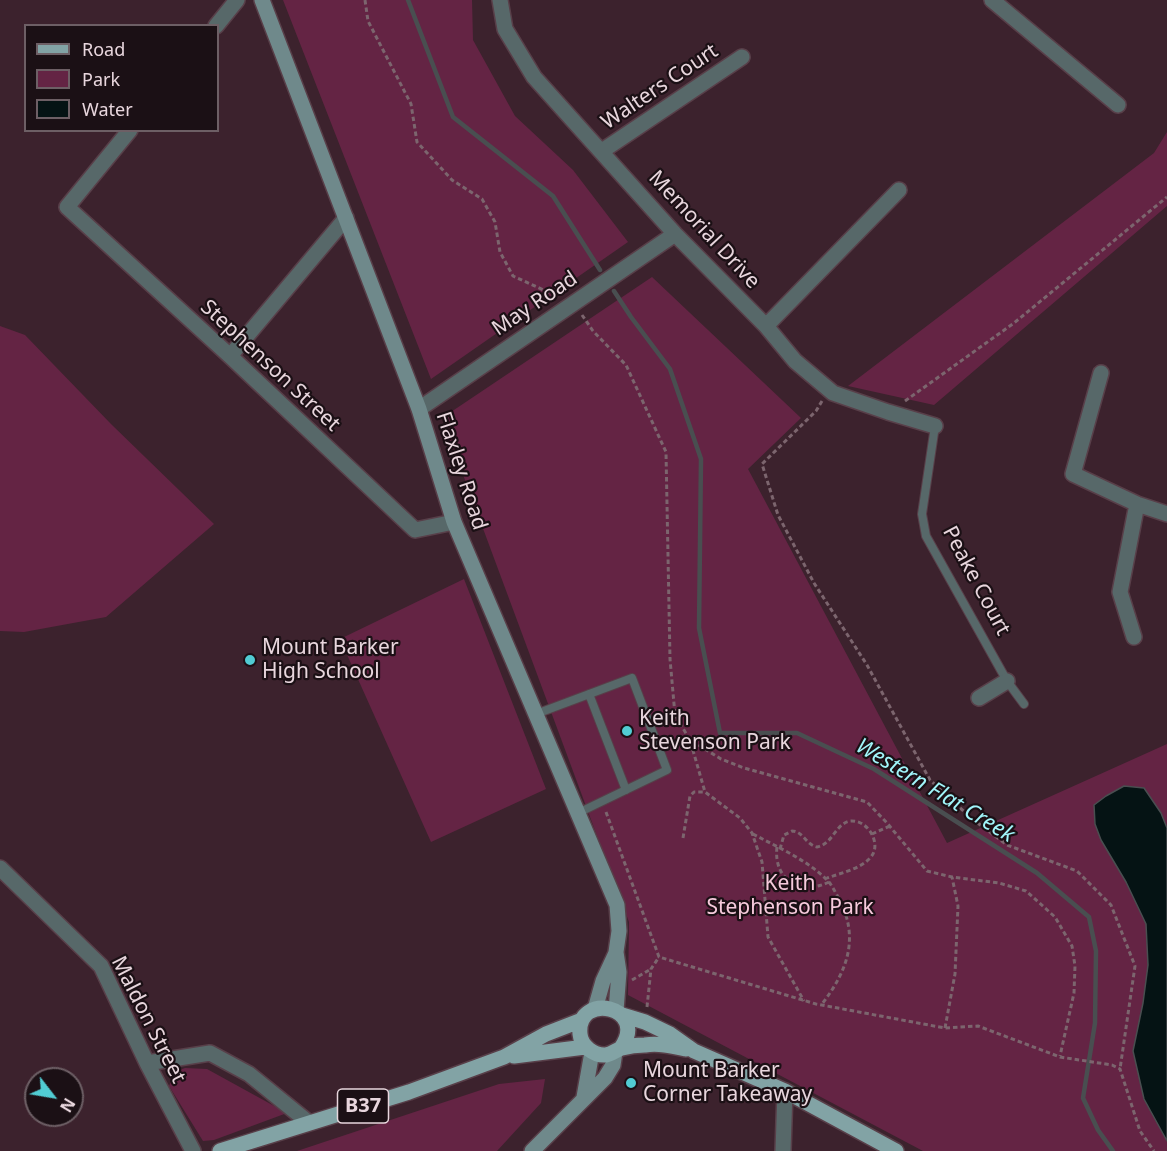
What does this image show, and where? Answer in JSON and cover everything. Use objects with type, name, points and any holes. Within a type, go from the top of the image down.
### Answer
[{"type":"main road","name":"Flaxley Road","points":[[262,0],[419,409],[454,522],[617,905],[619,931],[616,952],[603,981],[595,1009]]},
{"type":"main road","name":"Flaxley Road","points":[[616,952],[619,972],[619,1013]]},
{"type":"main road","name":"B37","points":[[220,1151],[408,1092],[504,1057],[546,1034],[582,1020],[595,1009],[609,1008],[670,1034],[694,1050],[784,1091],[896,1151]]},
{"type":"main road","points":[[532,1151],[604,1078],[613,1065],[618,1050],[626,1041],[626,1022],[619,1013]]},
{"type":"main road","points":[[582,1020],[580,1033],[588,1049],[584,1096]]},
{"type":"main road","name":"B37","points":[[504,1057],[588,1049],[603,1055],[646,1044],[694,1050]]},
{"type":"street","points":[[218,24],[237,0]]},
{"type":"street","name":"Memorial Drive","points":[[500,0],[506,28],[534,77],[675,234],[766,326],[795,361],[833,393],[935,426]]},
{"type":"street","points":[[992,0],[1118,105]]},
{"type":"street","name":"Walters Court","points":[[602,151],[742,57]]},
{"type":"street","name":"Stephenson Street","points":[[128,132],[67,207],[415,530],[454,522]]},
{"type":"street","points":[[766,326],[899,190]]},
{"type":"street","points":[[230,356],[346,218]]},
{"type":"street","name":"May Road","points":[[419,409],[675,234]]},
{"type":"street","points":[[1101,373],[1073,474],[1137,504],[1167,514]]},
{"type":"street","points":[[1134,637],[1120,592],[1137,504]]},
{"type":"street","points":[[979,698],[1006,681]]},
{"type":"street","name":"Maldon Street","points":[[0,868],[100,966],[193,1151]]},
{"type":"street","points":[[147,1063],[210,1053],[249,1074],[308,1122]]},
{"type":"street","points":[[783,1151],[784,1091]]},
{"type":"lane","name":"Peake Court","points":[[935,426],[922,514],[926,536],[1006,681],[1024,704]]},
{"type":"lane","points":[[536,714],[632,678],[667,770],[578,813]]},
{"type":"lane","points":[[589,694],[626,790]]},
{"type":"path","points":[[365,0],[368,21],[411,104],[417,142],[452,180],[482,199],[495,222],[500,252],[513,276],[574,303],[593,331],[627,364],[666,452],[669,659],[675,715],[690,740],[705,792]]},
{"type":"path","points":[[888,412],[1014,323],[1167,197]]},
{"type":"path","points":[[830,390],[816,411],[762,464],[778,515],[814,583],[867,665],[930,780],[971,818],[1007,846],[1077,871],[1111,905],[1135,966],[1120,1069],[1140,1131],[1154,1151]]},
{"type":"path","points":[[690,740],[721,759],[744,768],[867,802],[927,871],[952,877],[999,883],[1026,891],[1055,917],[1072,946],[1075,966],[1074,993],[1060,1057]]},
{"type":"path","points":[[684,838],[690,796],[694,792],[705,792],[740,818],[752,833],[762,862],[768,937],[804,1001]]},
{"type":"path","points":[[602,802],[659,957]]},
{"type":"path","points":[[849,822],[859,823],[872,834],[876,845],[869,860],[812,888],[796,885],[788,880],[778,866],[776,857],[779,848],[782,839],[788,833],[796,831],[807,843],[818,847],[828,843],[840,827],[849,822]]},
{"type":"path","points":[[872,834],[890,826]]},
{"type":"path","points":[[752,833],[815,869],[828,880],[844,907],[849,927],[850,947],[844,969],[822,1005]]},
{"type":"path","points":[[945,1028],[955,974],[958,906],[952,877]]},
{"type":"path","points":[[659,957],[804,1001],[945,1028],[978,1026],[1060,1057],[1102,1063],[1120,1069]]},
{"type":"path","points":[[645,1022],[651,969],[659,957]]},
{"type":"green space","points":[[283,0],[472,0],[473,40],[515,116],[573,170],[628,242],[431,379]]},
{"type":"green space","points":[[1167,132],[1167,206],[934,405],[848,386],[1154,153]]},
{"type":"green space","name":"Keith Stephenson Park","points":[[652,277],[801,418],[748,469],[947,843],[1167,744],[1167,1151],[923,1151],[628,995],[629,922],[442,418]]},
{"type":"green space","points":[[0,326],[25,335],[111,424],[214,524],[106,617],[24,632],[0,631]]},
{"type":"green space","points":[[464,579],[546,789],[431,842],[340,639]]},
{"type":"green space","points":[[185,1068],[207,1069],[287,1113],[214,1140],[203,1141],[169,1086],[175,1072]]},
{"type":"green space","points":[[545,1079],[541,1103],[497,1151],[297,1151],[499,1084]]},
{"type":"water","points":[[1124,786],[1144,788],[1161,813],[1167,828],[1167,1141],[1144,1099],[1133,1051],[1148,965],[1146,924],[1126,882],[1101,840],[1095,824],[1094,805]]},
{"type":"waterway","name":"Western Flat Creek","points":[[408,0],[453,117],[553,196],[600,270]]},
{"type":"waterway","name":"Western Flat Creek","points":[[614,291],[670,369],[701,459],[699,628],[720,733],[797,733],[874,769],[1037,873],[1089,917],[1096,951],[1095,1023],[1083,1098],[1098,1130],[1113,1151]]},
{"type":"place","name":"Mount Barker High School","points":[[250,660]]},
{"type":"place","name":"Keith Stevenson Park","points":[[627,731]]},
{"type":"place","name":"Mount Barker Corner Takeaway","points":[[631,1083]]}]
